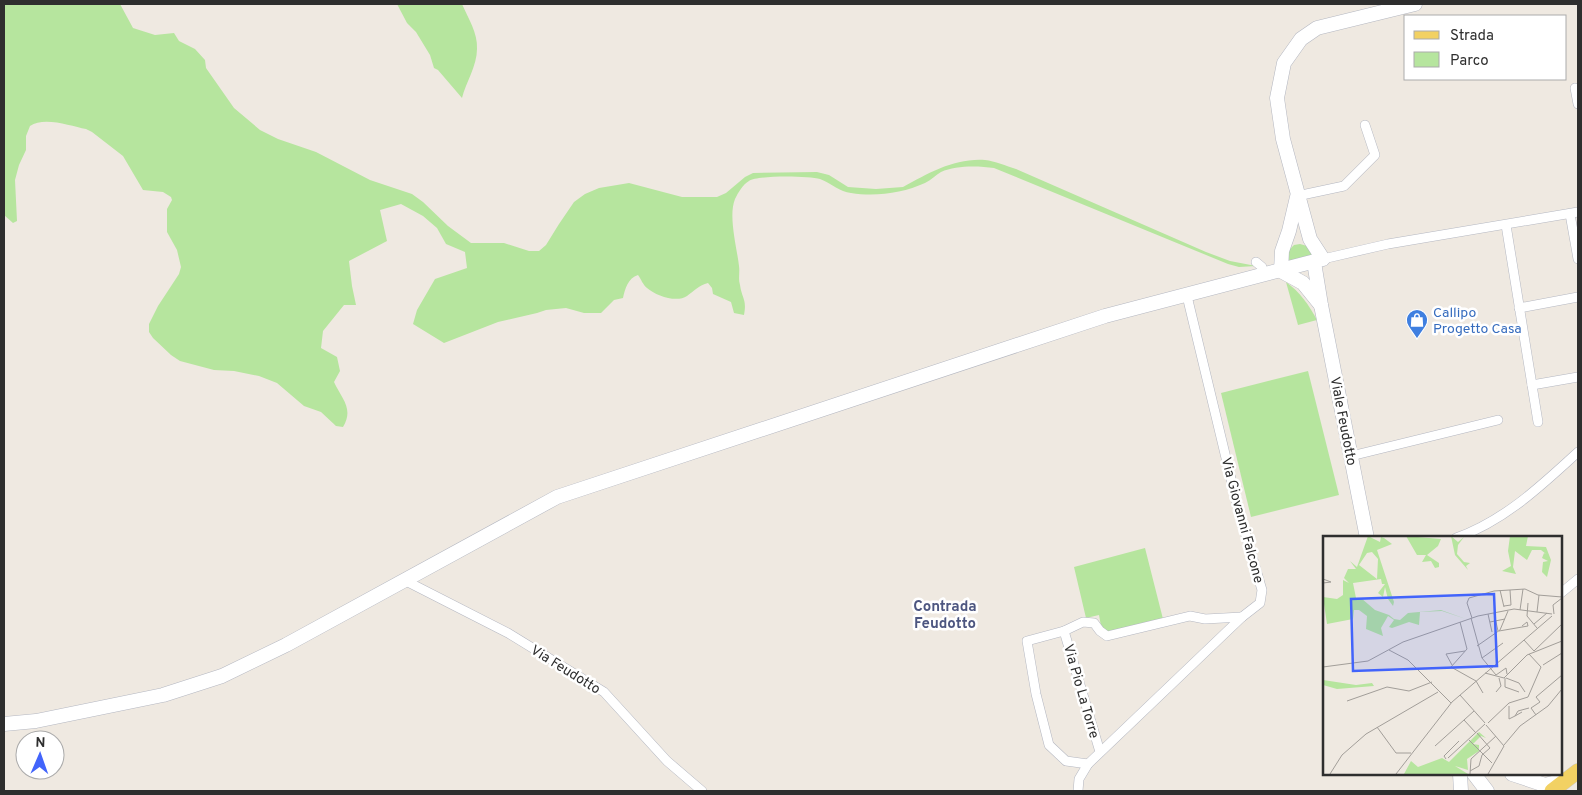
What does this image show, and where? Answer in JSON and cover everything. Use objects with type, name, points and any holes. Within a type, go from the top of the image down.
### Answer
[{"type":"main road","points":[[1552,791],[1569,780]]},
{"type":"street","points":[[1313,262],[1310,239],[1283,138],[1276,98],[1284,63],[1301,39],[1316,28],[1415,4]]},
{"type":"street","points":[[1574,88],[1578,104]]},
{"type":"street","points":[[1298,196],[1344,186],[1375,155],[1365,125]]},
{"type":"street","points":[[1281,270],[1282,251],[1298,196]]},
{"type":"street","points":[[4,724],[36,721],[163,695],[222,676],[286,645],[557,498],[1105,316],[1388,244],[1574,213],[1578,259]]},
{"type":"street","points":[[1506,225],[1538,422]]},
{"type":"street","points":[[1284,245],[1297,239],[1310,239]]},
{"type":"street","points":[[1256,262],[1262,267],[1264,275]]},
{"type":"street","name":"Viale Feudotto","points":[[1313,262],[1367,536]]},
{"type":"street","points":[[1281,270],[1303,283],[1320,300]]},
{"type":"street","name":"Via Giovanni Falcone","points":[[1078,791],[1079,779],[1088,764],[1242,617],[1260,603],[1262,590],[1239,512],[1187,296]]},
{"type":"street","points":[[1519,308],[1578,297]]},
{"type":"street","points":[[1532,385],[1578,376]]},
{"type":"street","points":[[1351,456],[1498,420]]},
{"type":"street","points":[[1460,536],[1498,518],[1537,490],[1578,452]]},
{"type":"street","name":"Via Feudotto","points":[[404,580],[508,633],[604,692],[667,761],[702,791]]},
{"type":"street","points":[[1562,592],[1578,580]]},
{"type":"street","points":[[1088,764],[1066,761],[1050,745],[1036,694],[1027,641],[1064,631],[1083,622],[1094,623],[1107,636],[1190,616],[1204,619],[1242,617]]},
{"type":"street","name":"Via Pio La Torre","points":[[1064,631],[1100,752]]},
{"type":"street","points":[[1460,775],[1461,791]]},
{"type":"street","points":[[1475,775],[1487,791]]},
{"type":"street","points":[[1515,775],[1545,785],[1569,780]]},
{"type":"green space","points":[[4,4],[120,4],[133,28],[155,35],[174,33],[179,41],[195,49],[205,60],[206,68],[234,108],[260,130],[278,139],[316,152],[370,180],[412,194],[448,226],[471,243],[504,243],[529,251],[539,251],[546,245],[574,202],[585,194],[599,188],[629,183],[682,197],[717,197],[726,193],[745,177],[753,173],[817,172],[829,175],[848,187],[876,189],[903,187],[952,164],[963,161],[985,160],[1016,169],[1206,252],[1230,261],[1256,266],[1239,267],[1228,264],[994,168],[954,168],[941,172],[927,182],[917,186],[899,192],[880,194],[847,192],[814,178],[762,178],[754,179],[745,184],[736,197],[733,206],[732,214],[739,266],[739,283],[745,302],[744,315],[734,313],[731,302],[713,294],[712,288],[708,283],[683,298],[672,299],[651,291],[644,285],[638,275],[629,281],[623,298],[614,300],[601,313],[584,313],[566,308],[546,310],[498,322],[444,343],[413,324],[417,310],[435,279],[467,268],[465,252],[446,244],[437,228],[423,216],[401,204],[380,210],[387,241],[349,261],[356,305],[344,305],[323,331],[321,348],[337,357],[340,371],[334,382],[347,409],[346,421],[343,427],[336,426],[321,412],[304,406],[277,383],[259,376],[234,371],[214,370],[180,361],[153,338],[149,332],[149,324],[158,306],[179,274],[181,267],[177,250],[167,232],[167,209],[172,200],[171,197],[163,192],[143,190],[123,156],[92,132],[65,124],[50,122],[36,123],[30,126],[26,136],[26,150],[15,180],[17,221],[13,223],[4,215]]},
{"type":"green space","points":[[397,4],[462,4],[474,31],[477,55],[462,98],[438,70],[434,68],[430,55],[416,32],[407,23]]},
{"type":"green space","points":[[1294,245],[1307,246],[1313,255],[1286,263],[1286,253]]},
{"type":"green space","points":[[1286,282],[1304,299],[1317,320],[1298,325]]},
{"type":"green space","points":[[1308,371],[1339,495],[1251,517],[1221,393]]},
{"type":"green space","points":[[1145,548],[1163,619],[1107,632],[1101,626],[1099,615],[1086,618],[1074,567]]},
{"type":"place","name":"Callipo Progetto Casa","points":[[1417,339]]},
{"type":"district","name":"Contrada Feudotto","points":[[945,614]]}]
